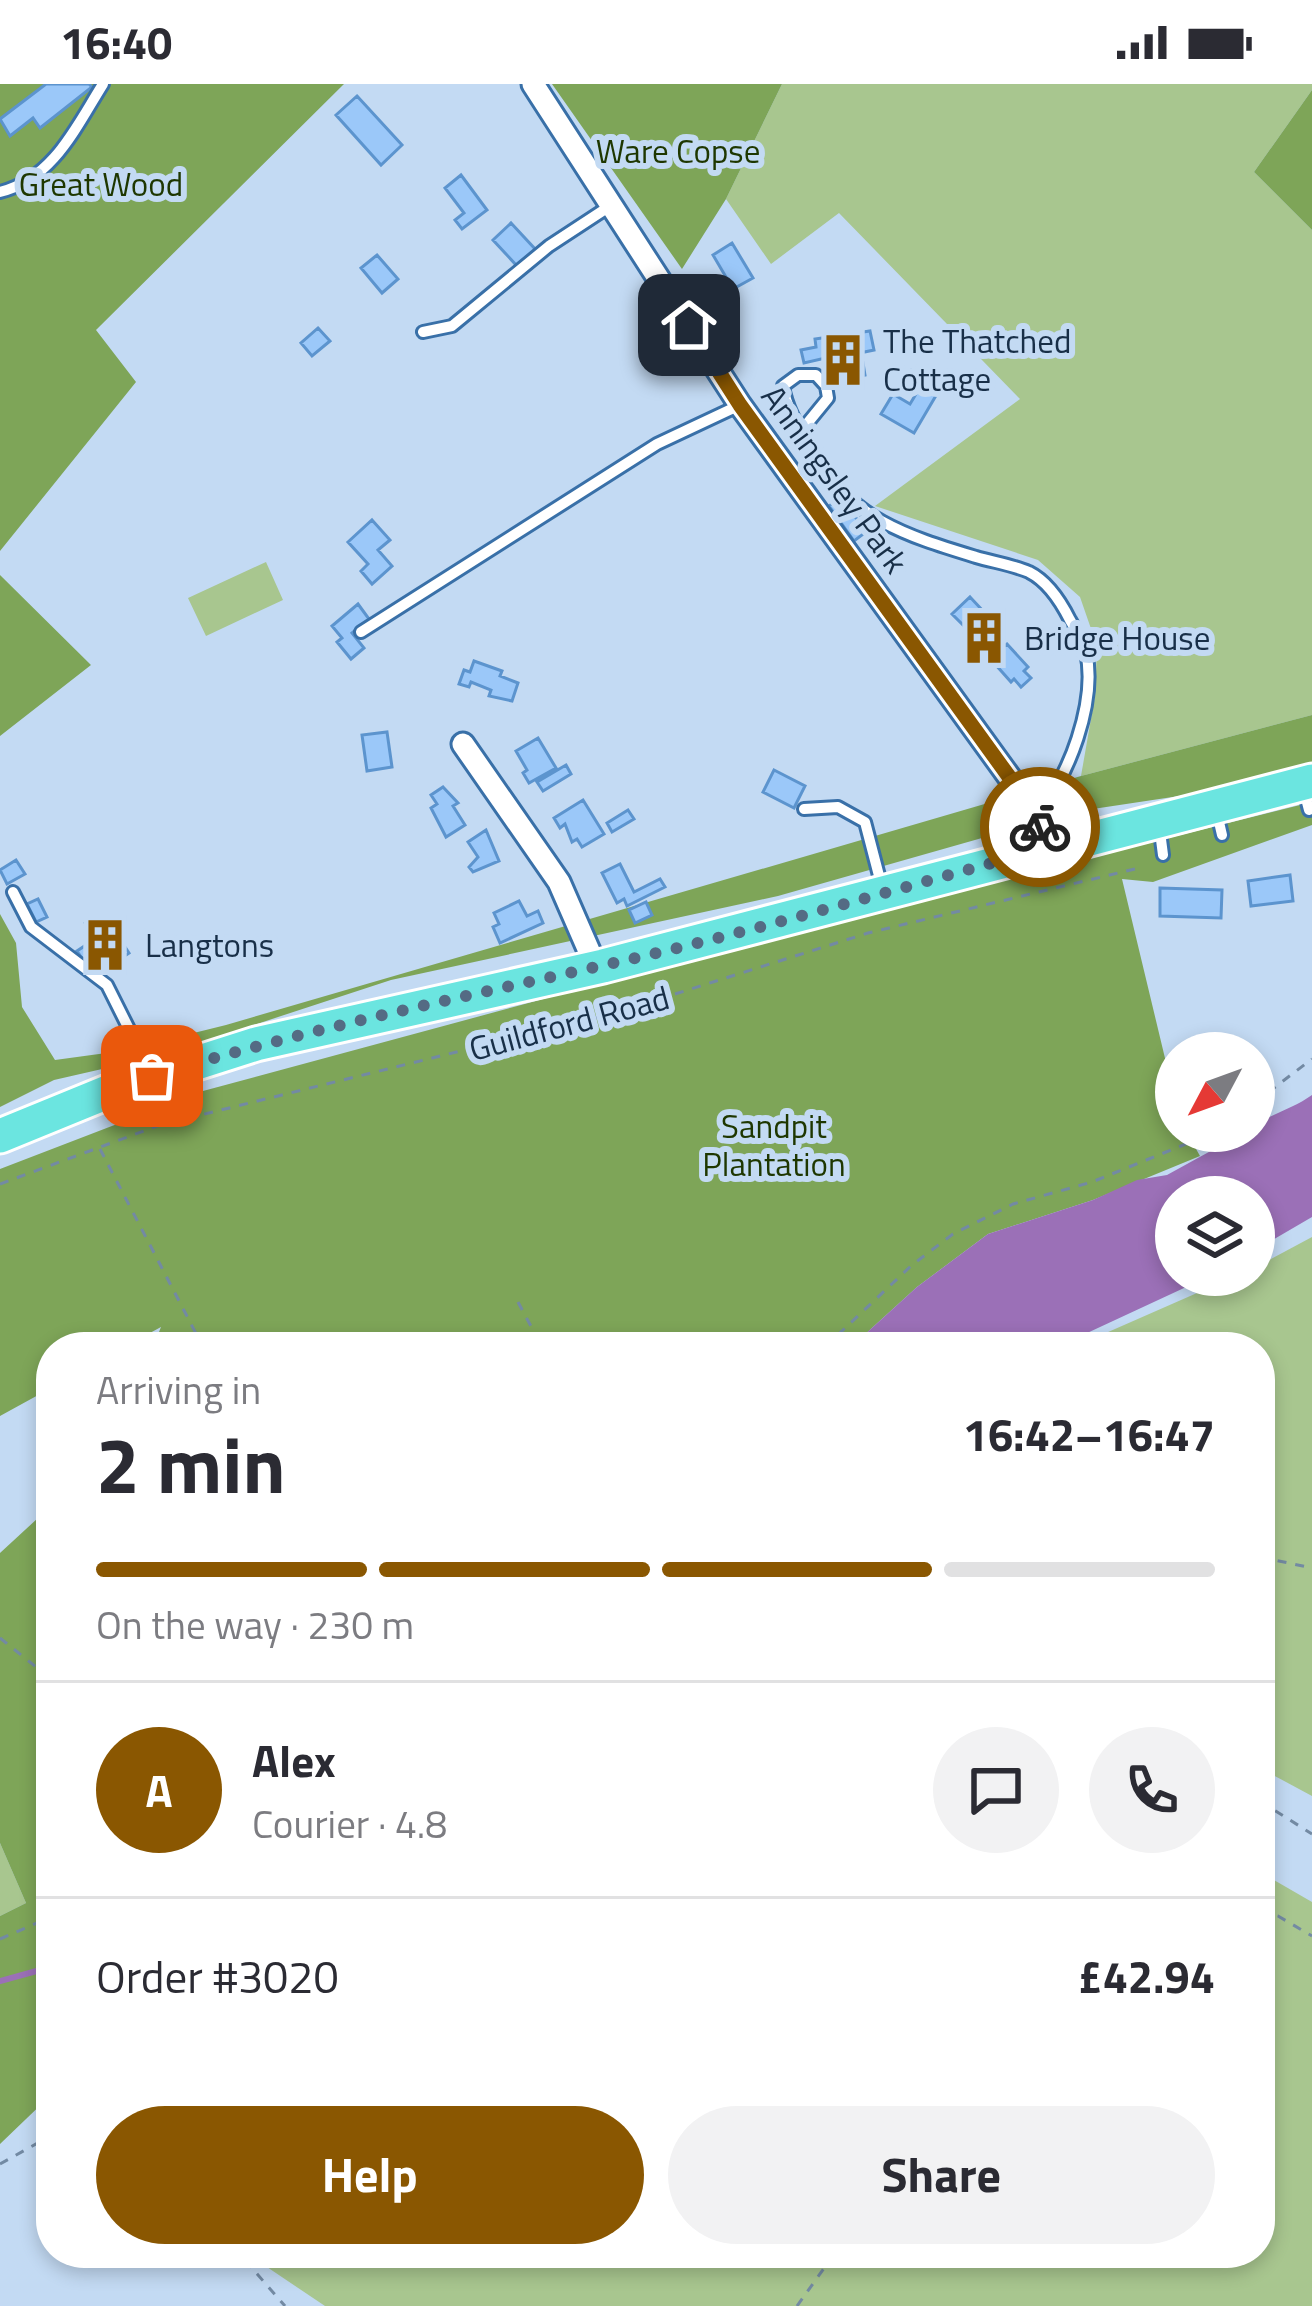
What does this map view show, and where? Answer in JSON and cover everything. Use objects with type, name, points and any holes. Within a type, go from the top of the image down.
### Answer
[{"type":"main road","name":"Guildford Road","points":[[0,1136],[152,1076],[256,1044],[596,967],[1046,848],[1160,838],[1308,791]]},
{"type":"street","name":"Anningsley Park","points":[[533,84],[740,405],[1036,814],[1046,848]]},
{"type":"street","points":[[463,744],[559,882],[596,967]]},
{"type":"lane","points":[[0,192],[20,187],[54,160],[103,84]]},
{"type":"lane","points":[[423,332],[452,326],[549,246],[613,204]]},
{"type":"lane","points":[[801,430],[828,398],[826,386],[816,375],[798,376],[783,386],[786,403],[827,478],[882,525],[1032,573],[1060,600],[1086,652],[1086,698],[1068,764],[1054,795],[1036,814]]},
{"type":"lane","points":[[361,632],[657,444],[740,405]]},
{"type":"lane","points":[[804,809],[838,807],[865,822],[884,894]]},
{"type":"lane","points":[[13,892],[31,926],[107,985],[152,1076]]},
{"type":"path","name":"Guildford Road","points":[[0,1184],[160,1125],[615,1013],[868,933],[1139,868]]},
{"type":"path","points":[[1275,1087],[1312,1059]]},
{"type":"path","points":[[99,1147],[195,1332]]},
{"type":"path","points":[[841,1332],[911,1265],[953,1234],[1012,1204],[1092,1182],[1166,1152]]},
{"type":"path","points":[[518,1302],[534,1332]]},
{"type":"path","points":[[1275,1560],[1312,1568]]},
{"type":"path","points":[[0,1638],[36,1666]]},
{"type":"path","points":[[1275,1811],[1312,1834]]},
{"type":"path","points":[[1275,1915],[1312,1936]]},
{"type":"path","points":[[0,1939],[36,1923]]},
{"type":"path","points":[[0,2164],[36,2144]]},
{"type":"path","points":[[252,2268],[285,2306]]},
{"type":"path","points":[[797,2306],[824,2268]]},
{"type":"green space","name":"Great Wood","points":[[0,84],[344,84],[96,330],[136,382],[0,551]]},
{"type":"green space","name":"Ware Copse","points":[[552,84],[782,84],[726,199],[682,269]]},
{"type":"green space","points":[[782,84],[1312,84],[1254,172],[1312,230],[1312,715],[1081,776],[1095,696],[1097,646],[1080,597],[1038,560],[875,506],[1020,399],[839,213],[771,264],[726,199]]},
{"type":"green space","points":[[1312,90],[1312,230],[1254,172]]},
{"type":"green space","points":[[266,562],[283,600],[206,636],[188,598]]},
{"type":"green space","points":[[0,575],[91,665],[0,736]]},
{"type":"green space","points":[[1312,715],[1312,767],[1239,787],[1073,812],[778,896],[391,980],[159,1056],[54,1080],[0,1107],[0,914],[16,943],[22,1007],[55,1060],[121,1051],[226,1025],[1081,776]]},
{"type":"green space","name":"Sandpit Plantation","points":[[1312,802],[1312,825],[1153,882],[1122,879],[1159,1032],[1155,1032],[1155,1152],[1198,1152],[1200,1156],[1093,1200],[988,1234],[917,1287],[868,1332],[159,1332],[161,1327],[152,1332],[36,1332],[36,1396],[0,1416],[0,1169],[203,1091],[758,941]]},
{"type":"green space","points":[[1312,1237],[1312,1796],[1275,1776],[1275,1332],[1108,1332],[1190,1296],[1275,1296],[1275,1257]]},
{"type":"green space","points":[[36,1520],[36,2109],[0,2144],[0,1916],[26,1903],[0,1843],[0,1553]]},
{"type":"green space","points":[[0,1843],[26,1903],[0,1916]]},
{"type":"green space","points":[[1275,1881],[1312,1902],[1312,2306],[325,2306],[268,2268],[1275,2268]]},
{"type":"shaded area","points":[[1312,1095],[1312,1217],[1275,1239],[1275,1176],[1161,1176],[1209,1152],[1275,1152],[1275,1115]]},
{"type":"shaded area","points":[[1155,1177],[1155,1296],[1167,1296],[1089,1332],[868,1332],[917,1287],[988,1234],[1093,1200]]},
{"type":"building","points":[[46,84],[92,87],[40,128],[33,118],[10,136],[0,119]]},
{"type":"building","points":[[357,96],[402,145],[381,165],[336,115]]},
{"type":"building","points":[[461,175],[487,210],[462,229],[455,220],[464,213],[445,188]]},
{"type":"building","points":[[511,223],[536,250],[518,267],[493,240]]},
{"type":"building","points":[[732,243],[753,278],[733,289],[713,255]]},
{"type":"building","points":[[377,255],[398,279],[382,293],[361,268]]},
{"type":"building","points":[[318,328],[330,341],[312,356],[301,343]]},
{"type":"building","name":"The Thatched Cottage","points":[[870,331],[874,350],[850,355],[852,366],[863,363],[865,375],[852,378],[854,383],[841,386],[834,356],[804,363],[801,350],[816,347],[815,339]]},
{"type":"building","points":[[911,370],[941,387],[914,433],[881,414],[893,394],[910,404],[916,394],[902,386]]},
{"type":"building","points":[[841,497],[866,532],[854,541],[829,506]]},
{"type":"building","points":[[372,520],[390,540],[378,550],[392,566],[372,584],[361,571],[368,564],[348,542]]},
{"type":"building","name":"Bridge House","points":[[970,597],[997,626],[990,632],[1028,667],[1024,671],[1031,678],[1021,687],[1014,679],[1011,682],[987,655],[990,652],[952,614]]},
{"type":"building","points":[[358,604],[369,619],[352,633],[364,648],[351,659],[337,642],[342,638],[332,626]]},
{"type":"building","points":[[474,661],[518,683],[512,701],[489,696],[491,690],[471,682],[469,687],[459,684]]},
{"type":"building","points":[[387,732],[392,767],[367,771],[362,735]]},
{"type":"building","points":[[538,738],[556,768],[529,783],[516,751]]},
{"type":"building","points":[[566,765],[571,774],[543,791],[537,782]]},
{"type":"building","points":[[774,770],[805,786],[794,808],[763,792]]},
{"type":"building","points":[[443,787],[458,803],[453,806],[465,825],[446,837],[431,808],[437,804],[431,795]]},
{"type":"building","points":[[583,800],[604,834],[582,847],[577,839],[572,842],[565,824],[560,828],[554,818]]},
{"type":"building","points":[[628,810],[634,819],[612,832],[607,823]]},
{"type":"building","points":[[486,830],[499,861],[473,872],[469,867],[478,857],[468,842]]},
{"type":"building","points":[[16,860],[25,874],[7,884],[0,870]]},
{"type":"building","points":[[620,864],[634,892],[660,879],[665,887],[627,906],[624,899],[617,903],[602,873]]},
{"type":"building","points":[[1290,875],[1293,901],[1251,906],[1248,881]]},
{"type":"building","points":[[1160,888],[1222,890],[1221,918],[1160,916]]},
{"type":"building","points":[[38,899],[47,917],[36,922],[27,904]]},
{"type":"building","points":[[519,901],[527,916],[538,911],[543,923],[500,943],[493,927],[499,924],[494,913]]},
{"type":"building","points":[[646,902],[652,915],[635,923],[629,910]]},
{"type":"building","name":"Langtons","points":[[93,918],[103,933],[112,927],[129,953],[99,973],[77,951],[95,939],[85,923]]},
{"type":"waterway","points":[[0,1981],[36,1971]]},
{"type":"way so far","points":[[152,1076],[256,1044],[603,966],[884,894],[1046,848],[1040,827]]},
{"type":"place","name":"The Thatched Cottage","points":[[843,360]]},
{"type":"place","name":"Bridge House","points":[[984,638]]},
{"type":"place","name":"Langtons","points":[[105,945]]},
{"type":"route","points":[[689,325],[740,405],[1036,814],[1040,827]]}]
